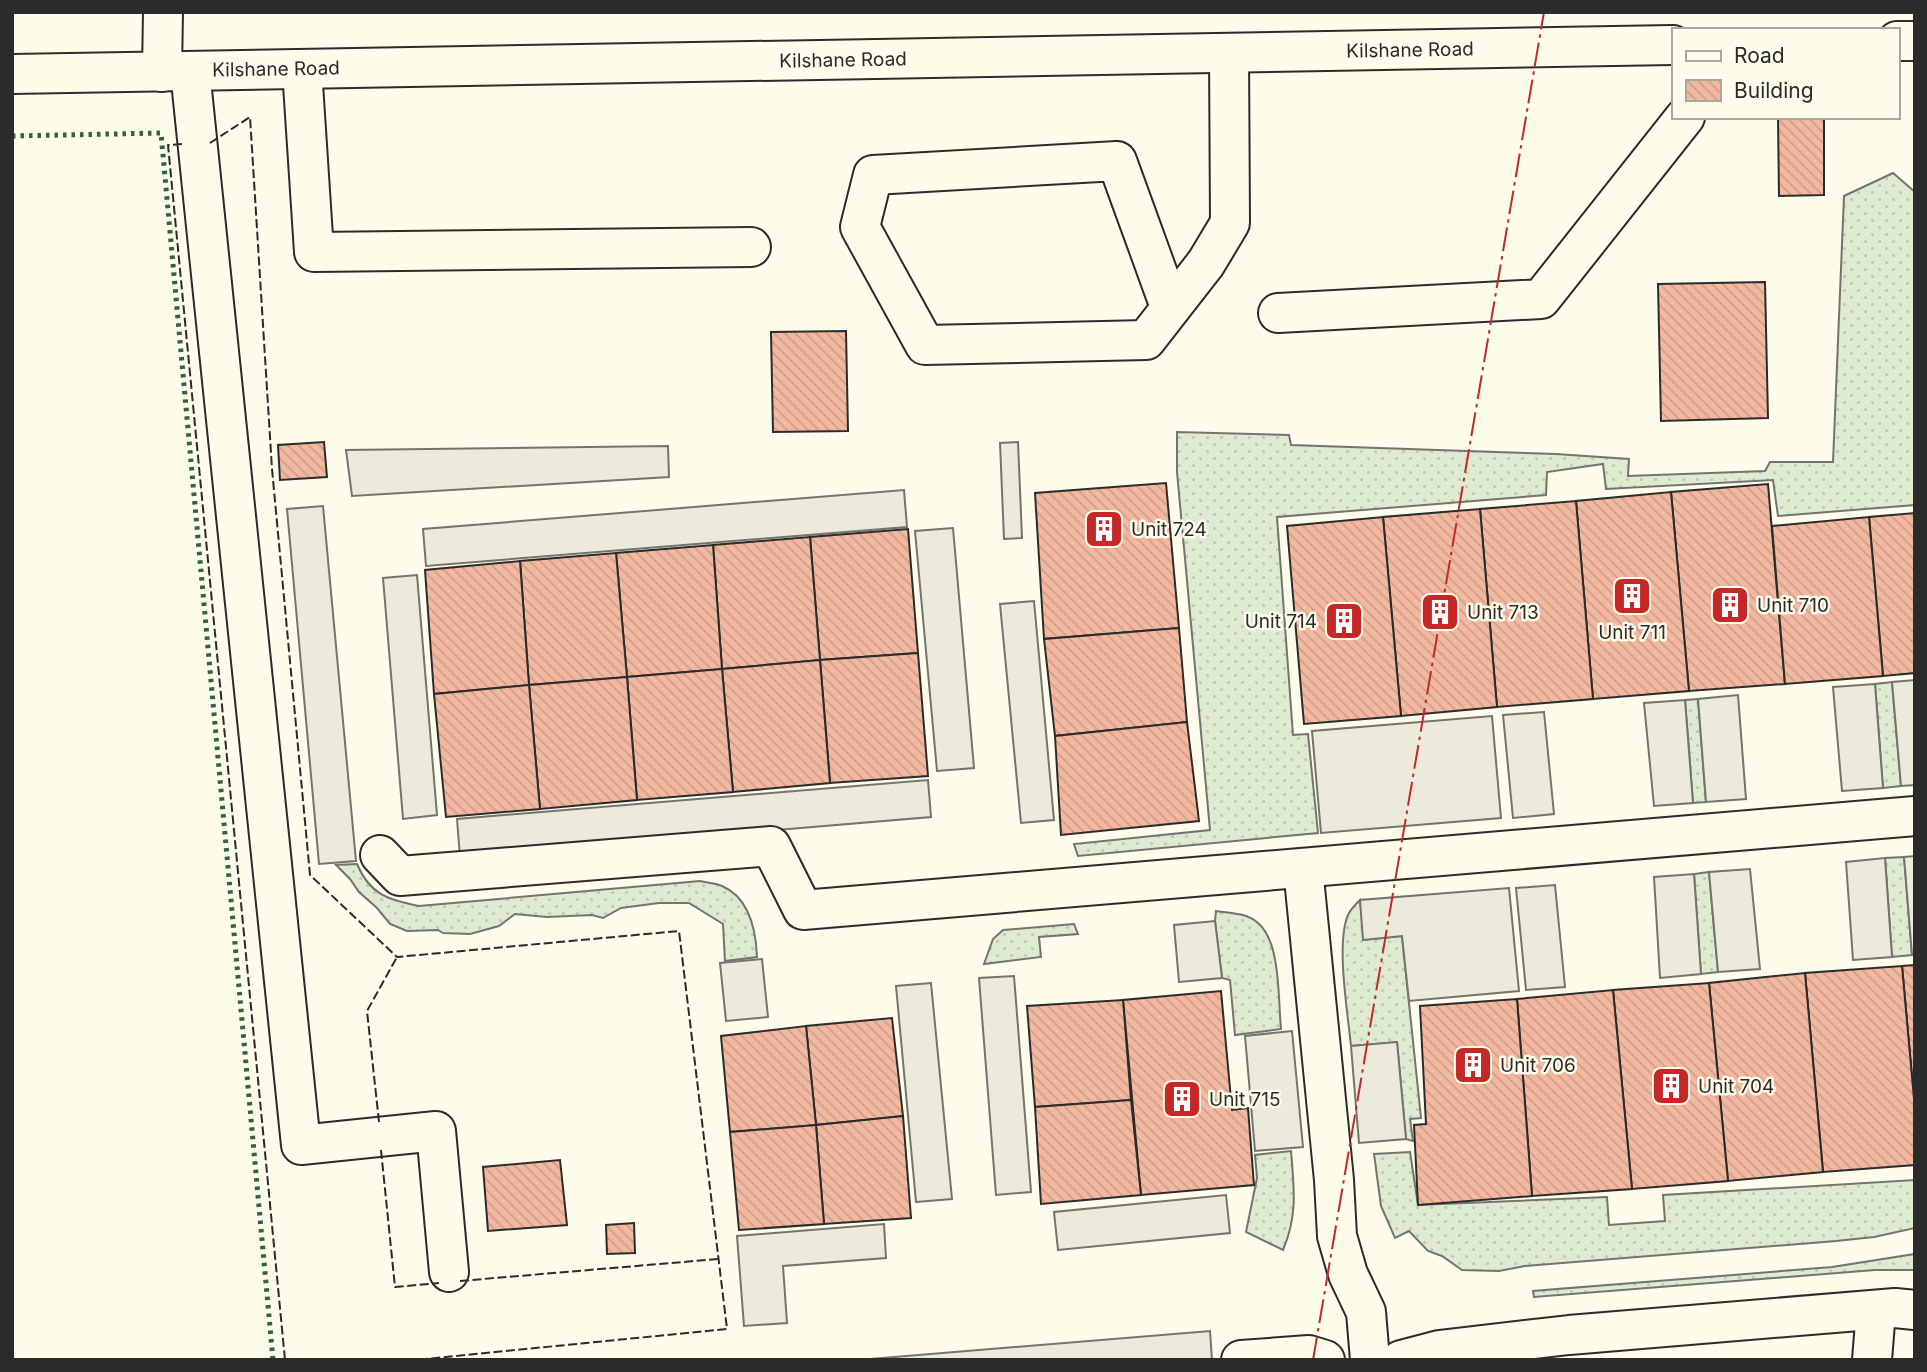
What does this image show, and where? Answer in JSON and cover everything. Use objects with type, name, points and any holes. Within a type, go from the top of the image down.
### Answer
[{"type":"street","points":[[163,12],[176,71],[300,1144],[436,1131],[449,1272]]},
{"type":"street","name":"Kilshane Road","points":[[12,74],[1672,45]]},
{"type":"street","points":[[1170,307],[1117,161],[873,174],[860,227],[925,345],[1146,340],[1206,263],[1230,223],[1229,53]]},
{"type":"street","points":[[302,69],[314,252],[751,247]]},
{"type":"street","points":[[1278,313],[1541,299],[1683,119]]},
{"type":"street","points":[[380,855],[400,876],[771,846],[803,910],[1915,816]]},
{"type":"street","points":[[1303,868],[1333,1167],[1337,1236],[1348,1274],[1366,1312],[1370,1360]]},
{"type":"street","points":[[1401,1360],[1439,1350],[1569,1335],[1876,1310],[1915,1310]]},
{"type":"street","points":[[1872,1360],[1876,1310]]},
{"type":"street","points":[[1241,1360],[1309,1354],[1325,1360]]},
{"type":"green space","points":[[1893,173],[1915,192],[1915,505],[1778,516],[1773,480],[1606,489],[1603,464],[1547,472],[1546,495],[1277,517],[1293,735],[1308,734],[1318,833],[1078,856],[1074,844],[1210,830],[1177,472],[1177,432],[1289,435],[1291,445],[1629,459],[1628,476],[1765,471],[1770,462],[1833,462],[1844,196]]},
{"type":"green space","points":[[1892,682],[1901,786],[1883,788],[1875,684]]},
{"type":"green space","points":[[1698,699],[1706,802],[1693,803],[1685,700]]},
{"type":"green space","points":[[1904,857],[1912,955],[1892,957],[1885,858]]},
{"type":"green space","points":[[357,864],[374,889],[390,898],[419,906],[700,881],[717,884],[732,891],[750,916],[757,957],[725,961],[723,924],[689,903],[659,903],[621,908],[603,918],[592,915],[547,917],[515,914],[499,926],[470,934],[443,933],[438,930],[407,931],[390,924],[336,865]]},
{"type":"green space","points":[[1709,872],[1718,972],[1701,974],[1694,874]]},
{"type":"green space","points":[[1360,900],[1364,940],[1402,936],[1421,1118],[1410,1119],[1413,1141],[1406,1139],[1397,1042],[1351,1046],[1343,941],[1349,913]]},
{"type":"green space","points":[[1216,911],[1249,917],[1265,932],[1275,957],[1281,1029],[1235,1035],[1230,980],[1222,978]]},
{"type":"green space","points":[[1074,924],[1078,934],[1039,937],[1041,957],[984,964],[993,939],[1003,930]]},
{"type":"green space","points":[[1291,1151],[1293,1213],[1283,1250],[1246,1232],[1257,1178],[1255,1155]]},
{"type":"green space","points":[[1410,1152],[1418,1205],[1607,1197],[1609,1225],[1665,1221],[1663,1195],[1915,1180],[1915,1228],[1874,1237],[1836,1241],[1525,1266],[1499,1271],[1462,1270],[1442,1256],[1428,1251],[1409,1231],[1395,1238],[1381,1206],[1374,1154]]},
{"type":"green space","points":[[1915,1254],[1915,1270],[1875,1270],[1534,1297],[1533,1291],[1832,1267]]},
{"type":"shaded area","points":[[1018,442],[1022,538],[1004,539],[1000,443]]},
{"type":"shaded area","points":[[668,446],[669,477],[352,496],[346,450]]},
{"type":"shaded area","points":[[904,490],[907,527],[426,566],[423,529]]},
{"type":"shaded area","points":[[323,506],[356,861],[319,864],[287,509]]},
{"type":"shaded area","points":[[953,528],[974,768],[937,771],[915,531]]},
{"type":"shaded area","points":[[417,575],[437,815],[403,819],[383,578]]},
{"type":"shaded area","points":[[1034,601],[1054,820],[1021,823],[1000,604]]},
{"type":"shaded area","points":[[1915,680],[1915,785],[1901,786],[1892,682]]},
{"type":"shaded area","points":[[1875,684],[1883,788],[1842,791],[1833,687]]},
{"type":"shaded area","points":[[1738,695],[1746,799],[1706,802],[1698,699]]},
{"type":"shaded area","points":[[1685,700],[1693,803],[1654,806],[1644,703]]},
{"type":"shaded area","points":[[1544,712],[1554,814],[1513,818],[1503,715]]},
{"type":"shaded area","points":[[1492,716],[1501,818],[1321,833],[1312,731]]},
{"type":"shaded area","points":[[928,780],[931,817],[460,857],[457,819]]},
{"type":"shaded area","points":[[1915,856],[1915,954],[1912,955],[1904,857]]},
{"type":"shaded area","points":[[1885,858],[1892,957],[1853,960],[1846,862]]},
{"type":"shaded area","points":[[1750,869],[1760,969],[1718,972],[1709,872]]},
{"type":"shaded area","points":[[1694,874],[1701,974],[1660,978],[1654,877]]},
{"type":"shaded area","points":[[1555,885],[1565,987],[1526,990],[1516,888]]},
{"type":"shaded area","points":[[1509,888],[1519,991],[1409,1001],[1402,936],[1363,940],[1360,900]]},
{"type":"shaded area","points":[[1215,921],[1222,978],[1179,982],[1174,925]]},
{"type":"shaded area","points":[[762,959],[768,1017],[726,1021],[720,963]]},
{"type":"shaded area","points":[[1014,976],[1031,1192],[996,1195],[979,978]]},
{"type":"shaded area","points":[[931,983],[952,1199],[916,1202],[896,986]]},
{"type":"shaded area","points":[[1292,1031],[1303,1147],[1255,1151],[1245,1036]]},
{"type":"shaded area","points":[[1397,1042],[1406,1139],[1359,1143],[1351,1046]]},
{"type":"shaded area","points":[[1226,1195],[1230,1233],[1058,1250],[1054,1212]]},
{"type":"shaded area","points":[[884,1224],[886,1258],[783,1266],[787,1323],[744,1326],[737,1236]]},
{"type":"shaded area","points":[[1210,1331],[1212,1360],[858,1360]]},
{"type":"building","points":[[1778,119],[1824,119],[1824,195],[1779,196]]},
{"type":"building","points":[[1765,282],[1768,418],[1661,421],[1658,284]]},
{"type":"building","points":[[846,331],[848,431],[773,432],[771,332]]},
{"type":"building","points":[[324,442],[327,477],[280,480],[278,445]]},
{"type":"building","name":"Unit 724","points":[[1166,483],[1179,628],[1044,639],[1035,493]]},
{"type":"building","name":"Unit 710","points":[[1768,484],[1785,684],[1689,691],[1671,492]]},
{"type":"building","name":"Unit 711","points":[[1671,492],[1689,691],[1593,699],[1576,501]]},
{"type":"building","points":[[1576,501],[1593,699],[1497,707],[1480,509]]},
{"type":"building","name":"Unit 713","points":[[1480,509],[1497,707],[1401,716],[1383,517]]},
{"type":"building","points":[[1915,513],[1915,673],[1883,676],[1869,517]]},
{"type":"building","name":"Unit 714","points":[[1383,517],[1401,716],[1304,724],[1287,526]]},
{"type":"building","points":[[1869,517],[1883,676],[1785,684],[1772,526]]},
{"type":"building","points":[[908,529],[918,653],[820,660],[810,537]]},
{"type":"building","points":[[810,537],[820,660],[722,669],[713,545]]},
{"type":"building","points":[[713,545],[722,669],[627,677],[616,553]]},
{"type":"building","points":[[616,553],[627,677],[529,685],[520,561]]},
{"type":"building","points":[[520,561],[529,685],[434,694],[425,570]]},
{"type":"building","points":[[1179,628],[1187,722],[1055,736],[1044,639]]},
{"type":"building","points":[[918,653],[928,776],[830,783],[820,660]]},
{"type":"building","points":[[820,660],[830,783],[733,792],[722,669]]},
{"type":"building","points":[[722,669],[733,792],[637,800],[627,677]]},
{"type":"building","points":[[627,677],[637,800],[540,809],[529,685]]},
{"type":"building","points":[[529,685],[540,809],[446,817],[434,694]]},
{"type":"building","points":[[1187,722],[1199,821],[1061,835],[1055,736]]},
{"type":"building","points":[[1915,965],[1915,1110],[1902,966]]},
{"type":"building","points":[[1902,966],[1915,1110],[1915,1165],[1823,1172],[1805,973]]},
{"type":"building","points":[[1805,973],[1823,1172],[1728,1181],[1709,983]]},
{"type":"building","name":"Unit 704","points":[[1709,983],[1728,1181],[1632,1189],[1613,990]]},
{"type":"building","points":[[1613,990],[1632,1189],[1532,1196],[1517,999]]},
{"type":"building","name":"Unit 715","points":[[1221,991],[1232,1110],[1248,1108],[1254,1185],[1141,1195],[1123,1000]]},
{"type":"building","name":"Unit 706","points":[[1517,999],[1532,1196],[1418,1205],[1414,1125],[1426,1124],[1420,1006]]},
{"type":"building","points":[[1123,1000],[1131,1100],[1035,1107],[1027,1006]]},
{"type":"building","points":[[892,1018],[903,1116],[816,1125],[806,1026]]},
{"type":"building","points":[[806,1026],[816,1125],[730,1132],[721,1036]]},
{"type":"building","points":[[1131,1100],[1141,1195],[1041,1204],[1035,1107]]},
{"type":"building","points":[[903,1116],[911,1218],[824,1224],[816,1125]]},
{"type":"building","points":[[816,1125],[824,1224],[739,1230],[730,1132]]},
{"type":"building","points":[[560,1160],[567,1225],[488,1231],[483,1167]]},
{"type":"building","points":[[634,1223],[635,1253],[607,1254],[606,1225]]},
{"type":"hedge","points":[[12,136],[161,133],[273,1360]]},
{"type":"fence","points":[[210,143],[250,117],[272,469],[310,875],[397,957],[679,931],[727,1329],[415,1360]]},
{"type":"fence","points":[[182,144],[168,145],[285,1360]]},
{"type":"fence","points":[[379,1122],[367,1011],[397,957]]},
{"type":"fence","points":[[381,1150],[395,1287],[439,1283]]},
{"type":"fence","points":[[460,1281],[718,1259]]},
{"type":"power","points":[[1313,1360],[1544,12]]},
{"type":"place","name":"Unit 724","points":[[1104,529]]},
{"type":"place","name":"Unit 711","points":[[1632,596]]},
{"type":"place","name":"Unit 710","points":[[1730,605]]},
{"type":"place","name":"Unit 713","points":[[1440,612]]},
{"type":"place","name":"Unit 714","points":[[1344,621]]},
{"type":"place","name":"Unit 706","points":[[1473,1065]]},
{"type":"place","name":"Unit 704","points":[[1671,1086]]},
{"type":"place","name":"Unit 715","points":[[1182,1099]]}]
